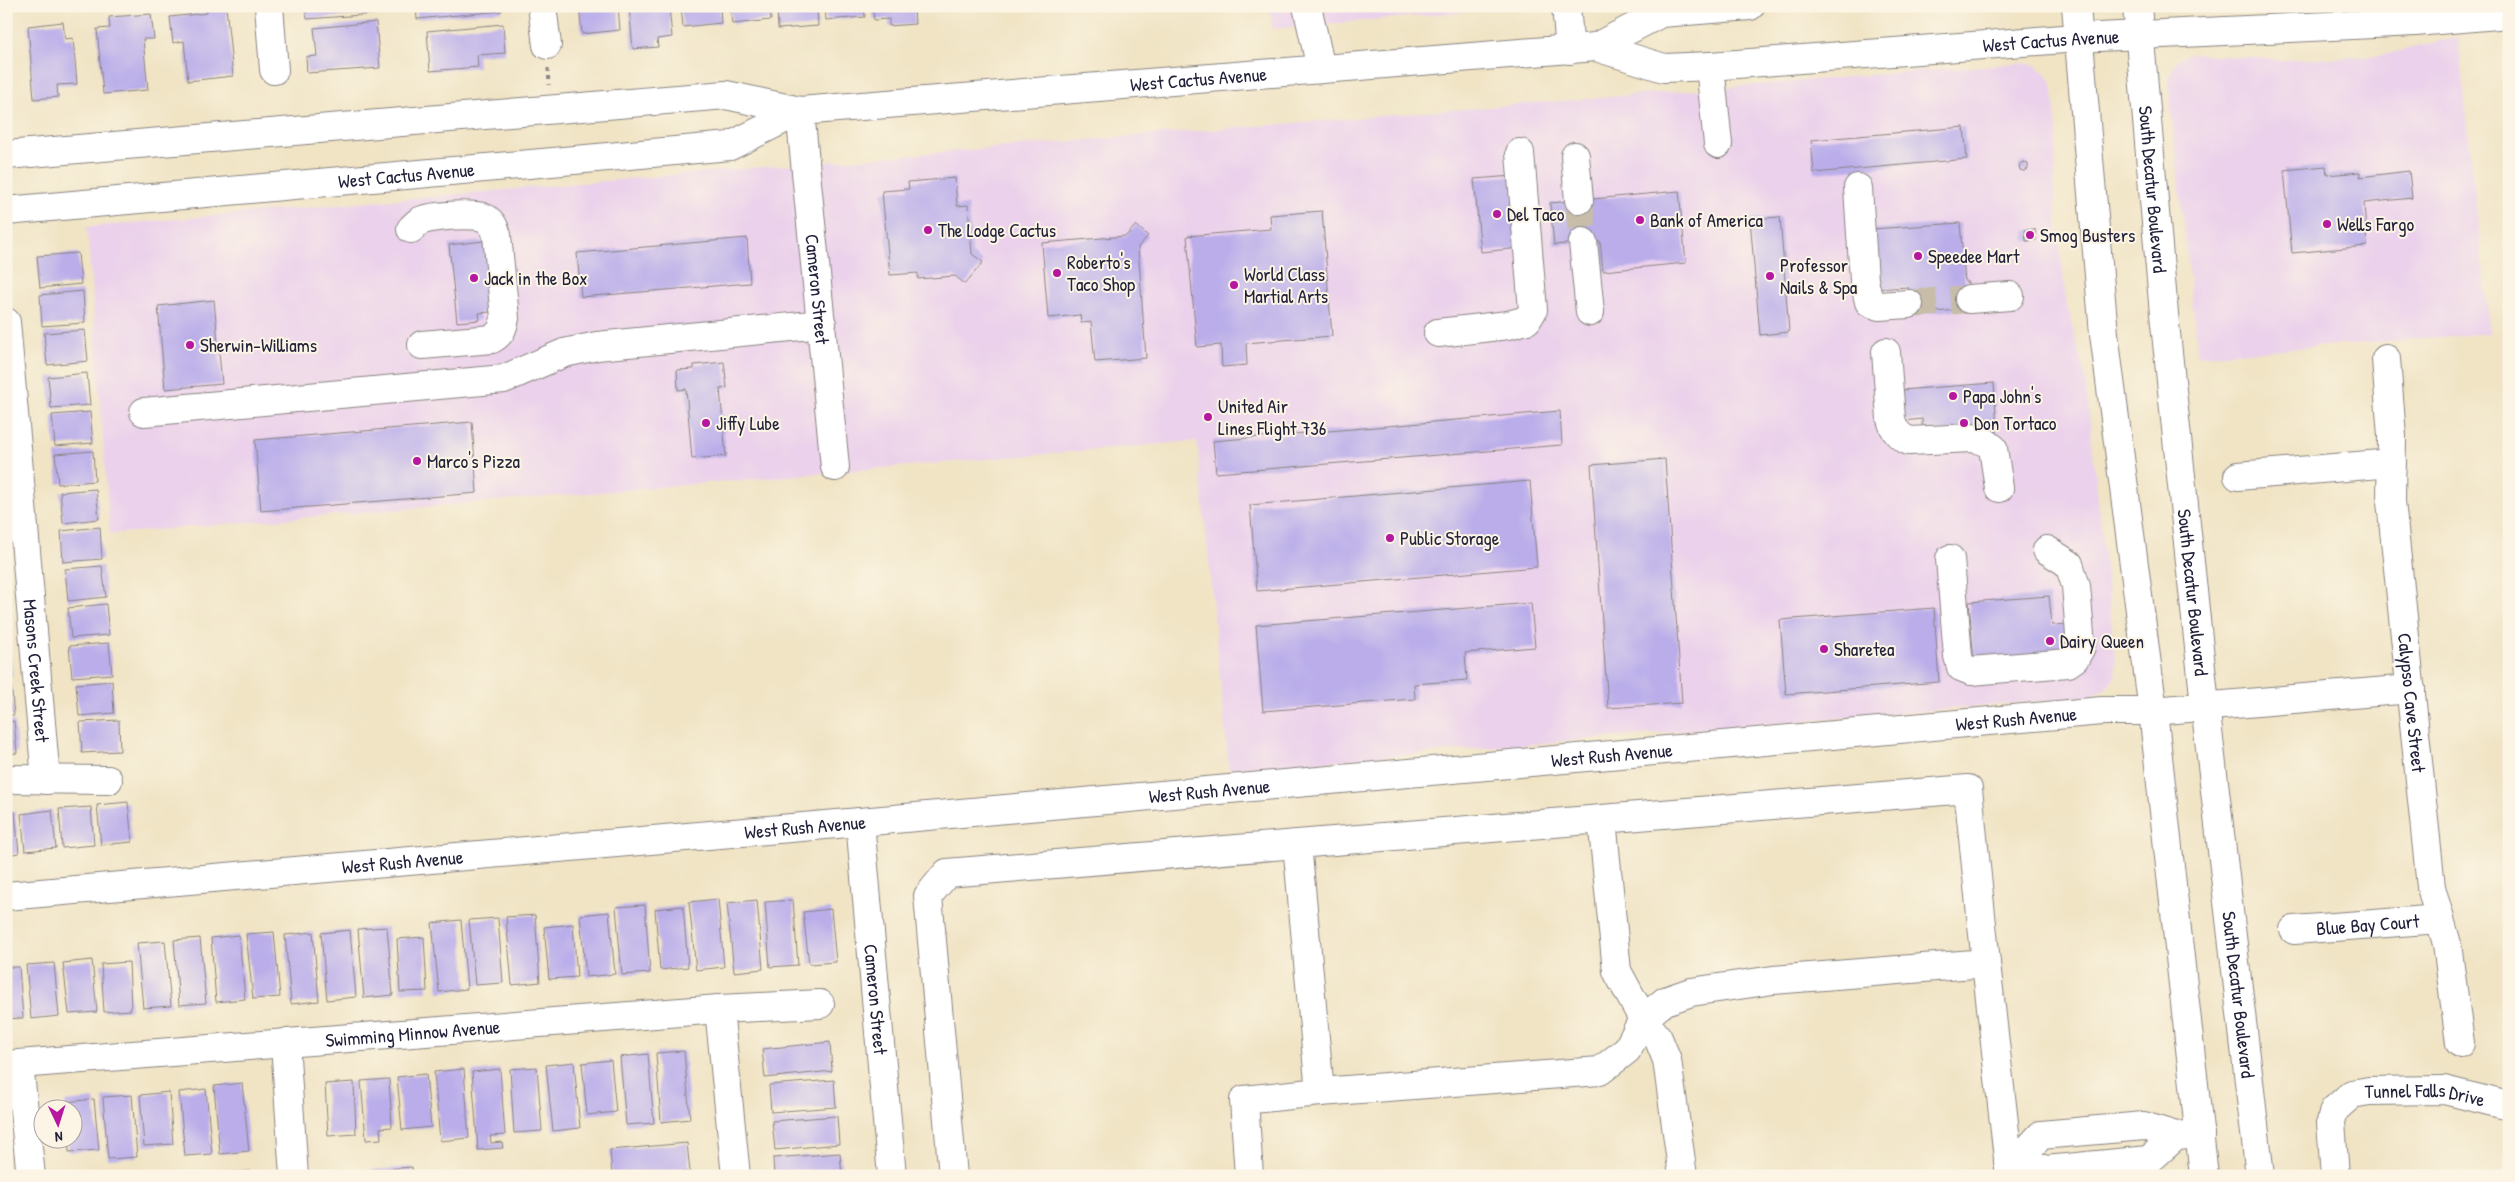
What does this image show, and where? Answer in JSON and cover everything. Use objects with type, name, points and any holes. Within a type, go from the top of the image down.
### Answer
[{"type":"street","points":[[269,6],[274,70]]},
{"type":"street","points":[[542,6],[547,45]]},
{"type":"street","points":[[1307,6],[1321,69]]},
{"type":"street","points":[[1566,6],[1570,50]]},
{"type":"street","name":"West Cactus Avenue","points":[[6,155],[726,95],[800,111],[1570,50],[1596,47],[1661,14],[1750,6]]},
{"type":"street","name":"South Decatur Boulevard","points":[[2137,6],[2164,314],[2205,705],[2260,1176]]},
{"type":"street","points":[[2076,8],[2077,38],[2104,334],[2153,711],[2188,1135],[2204,1176]]},
{"type":"street","name":"West Cactus Avenue","points":[[1596,47],[1664,68],[2139,34],[2415,22],[2509,14]]},
{"type":"street","points":[[1710,66],[1718,144]]},
{"type":"street","name":"West Cactus Avenue","points":[[6,210],[730,146],[800,111]]},
{"type":"street","name":"Cameron Street","points":[[800,111],[835,467]]},
{"type":"street","points":[[1438,333],[1508,325],[1527,320],[1533,310],[1520,153]]},
{"type":"street","points":[[1575,156],[1579,200]]},
{"type":"street","points":[[1858,188],[1864,280],[1870,302],[1879,306],[1909,304]]},
{"type":"street","points":[[411,229],[418,222],[426,219],[472,215],[485,218],[493,224],[497,236],[505,318],[503,328],[498,336],[492,339],[422,345]]},
{"type":"street","points":[[1584,242],[1590,312]]},
{"type":"street","points":[[1969,299],[2010,296]]},
{"type":"street","points":[[144,412],[504,380],[564,353],[597,346],[822,324]]},
{"type":"street","name":"Masons Creek Street","points":[[6,329],[13,490],[46,780]]},
{"type":"street","points":[[1886,352],[1891,419],[1893,427],[1900,437],[1909,441],[1972,438],[1984,440],[1993,448],[1999,488]]},
{"type":"street","name":"Calypso Cave Street","points":[[2386,359],[2392,436],[2391,501],[2432,887],[2447,944],[2460,1043]]},
{"type":"street","points":[[2238,476],[2392,463]]},
{"type":"street","points":[[1950,559],[1958,656],[1961,667],[1971,670],[2068,663],[2075,658],[2081,647],[2076,586],[2069,564],[2047,550]]},
{"type":"street","name":"West Rush Avenue","points":[[6,896],[2102,711],[2153,711],[2205,705],[2411,689]]},
{"type":"street","points":[[6,779],[108,780]]},
{"type":"street","points":[[953,1176],[928,896],[947,873],[1968,789],[1986,963],[2012,1166]]},
{"type":"street","points":[[1602,819],[1616,971],[1643,1019],[1658,1038],[1667,1060],[1683,1176]]},
{"type":"street","name":"Cameron Street","points":[[860,822],[892,1176]]},
{"type":"street","points":[[1297,844],[1320,1092]]},
{"type":"street","name":"Blue Bay Court","points":[[2294,930],[2440,919]]},
{"type":"street","points":[[1249,1176],[1244,1100],[1320,1092],[1600,1071],[1627,1050],[1643,1019],[1665,1001],[1690,992],[1773,980],[1986,963]]},
{"type":"street","name":"Swimming Minnow Avenue","points":[[13,1065],[719,1009],[820,1004]]},
{"type":"street","points":[[719,1009],[736,1176]]},
{"type":"street","points":[[285,1043],[294,1176]]},
{"type":"street","points":[[13,1065],[31,1176]]},
{"type":"street","name":"Tunnel Falls Drive","points":[[2336,1176],[2331,1122],[2334,1110],[2352,1094],[2368,1091],[2444,1090],[2509,1106]]},
{"type":"street","points":[[2012,1166],[2041,1135],[2144,1126],[2188,1135]]},
{"type":"shaded area","points":[[1270,6],[1531,6],[1272,29]]},
{"type":"shaded area","points":[[2458,37],[2490,333],[2198,356],[2168,82],[2173,67],[2178,60],[2187,55],[2197,54],[2281,60],[2378,56]]},
{"type":"shaded area","points":[[2019,63],[2035,65],[2045,72],[2051,81],[2057,129],[2054,192],[2066,301],[2085,376],[2116,667],[2115,676],[2105,689],[2088,697],[1229,770],[1197,441],[110,534],[87,227],[751,168]]},
{"type":"building","points":[[206,6],[226,6],[233,76],[188,81],[184,41],[173,43],[170,17],[207,13]]},
{"type":"building","points":[[305,6],[375,6],[376,14],[307,19]]},
{"type":"building","points":[[416,6],[501,6],[502,11],[417,19]]},
{"type":"building","points":[[579,6],[618,6],[620,30],[582,34]]},
{"type":"building","points":[[629,6],[669,6],[672,37],[657,39],[658,47],[633,49]]},
{"type":"building","points":[[681,6],[720,6],[721,23],[683,27]]},
{"type":"building","points":[[730,6],[770,6],[771,20],[732,24]]},
{"type":"building","points":[[777,6],[817,6],[818,26],[778,29]]},
{"type":"building","points":[[825,6],[864,6],[865,17],[826,20]]},
{"type":"building","points":[[872,6],[914,6],[915,24],[889,26],[889,19],[874,20]]},
{"type":"building","points":[[151,14],[154,39],[143,39],[148,90],[103,94],[97,29],[110,28],[109,17]]},
{"type":"building","points":[[63,22],[65,39],[73,38],[77,84],[57,85],[58,97],[34,99],[28,26]]},
{"type":"building","points":[[376,22],[380,68],[307,73],[306,57],[317,56],[314,28]]},
{"type":"building","points":[[503,24],[505,53],[477,55],[478,67],[430,71],[427,31]]},
{"type":"building","points":[[1964,127],[1967,159],[1814,173],[1811,140]]},
{"type":"building","points":[[2023,162],[2028,164],[2028,169],[2024,171],[2020,170],[2019,165]]},
{"type":"building","name":"Wells Fargo","points":[[2326,166],[2327,175],[2360,172],[2360,177],[2409,171],[2412,198],[2364,203],[2367,246],[2292,253],[2284,170]]},
{"type":"building","name":"Del Taco","points":[[1513,176],[1520,248],[1481,252],[1474,179]]},
{"type":"building","name":"The Lodge Cactus","points":[[955,178],[957,206],[968,205],[972,254],[983,262],[965,284],[955,276],[918,279],[918,273],[890,275],[882,191],[909,189],[908,182]]},
{"type":"building","name":"Bank of America","points":[[1679,191],[1686,263],[1603,271],[1600,241],[1554,245],[1550,203]]},
{"type":"building","points":[[1322,211],[1332,336],[1246,343],[1247,365],[1222,367],[1221,345],[1197,347],[1187,236],[1271,229],[1270,215]]},
{"type":"building","name":"Professor Nails & Spa","points":[[1780,217],[1789,332],[1760,335],[1750,219]]},
{"type":"building","points":[[1960,223],[1965,282],[1968,282],[1970,309],[1910,314],[1908,287],[1876,289],[1872,229]]},
{"type":"building","points":[[1136,225],[1148,236],[1138,247],[1146,358],[1095,362],[1091,322],[1081,323],[1080,315],[1048,318],[1042,243],[1126,236]]},
{"type":"building","name":"Smog Busters","points":[[2035,229],[2036,240],[2026,241],[2025,230]]},
{"type":"building","points":[[747,238],[750,283],[581,297],[577,253]]},
{"type":"building","name":"Jack in the Box","points":[[492,240],[500,311],[479,313],[480,320],[457,322],[449,245]]},
{"type":"building","points":[[78,253],[81,284],[40,288],[37,256]]},
{"type":"building","points":[[83,291],[85,323],[42,326],[40,295]]},
{"type":"building","name":"Sherwin-Williams","points":[[214,300],[222,384],[165,389],[158,306]]},
{"type":"building","points":[[85,330],[88,361],[47,365],[44,333]]},
{"type":"building","name":"Jiffy Lube","points":[[724,362],[727,388],[720,389],[726,456],[692,459],[686,389],[678,390],[677,370],[694,369],[694,365]]},
{"type":"building","points":[[87,373],[90,405],[51,408],[48,377]]},
{"type":"building","points":[[1994,383],[1997,432],[1923,437],[1922,419],[1903,421],[1901,390]]},
{"type":"building","points":[[1560,411],[1562,445],[1216,473],[1213,441]]},
{"type":"building","points":[[90,412],[93,443],[55,446],[52,415]]},
{"type":"building","points":[[472,422],[477,493],[261,511],[255,440]]},
{"type":"building","points":[[93,451],[95,481],[58,484],[55,454]]},
{"type":"building","points":[[1665,459],[1682,703],[1608,708],[1591,465]]},
{"type":"building","points":[[1530,481],[1537,567],[1257,591],[1250,505]]},
{"type":"building","points":[[96,489],[99,519],[63,523],[60,492]]},
{"type":"building","points":[[100,527],[102,559],[63,562],[61,531]]},
{"type":"building","points":[[102,566],[106,597],[68,601],[65,569]]},
{"type":"building","points":[[2049,596],[2052,625],[2067,624],[2070,657],[1974,664],[1969,602]]},
{"type":"building","points":[[1531,603],[1535,647],[1465,653],[1467,680],[1414,684],[1415,699],[1263,711],[1256,625]]},
{"type":"building","points":[[106,604],[109,635],[71,638],[68,608]]},
{"type":"building","points":[[6,607],[10,629],[6,630]]},
{"type":"building","points":[[1934,608],[1939,682],[1786,694],[1780,620]]},
{"type":"building","points":[[109,643],[112,674],[72,677],[69,646]]},
{"type":"building","points":[[9,645],[12,676],[6,677],[6,646]]},
{"type":"building","points":[[112,681],[114,713],[79,716],[76,684]]},
{"type":"building","points":[[6,684],[11,684],[14,715],[6,715]]},
{"type":"building","points":[[119,720],[120,751],[82,753],[80,722]]},
{"type":"building","points":[[14,721],[17,753],[6,754],[6,722]]},
{"type":"building","points":[[128,802],[132,842],[101,845],[97,805]]},
{"type":"building","points":[[91,807],[94,845],[62,848],[59,809]]},
{"type":"building","points":[[52,810],[56,848],[25,851],[21,814]]},
{"type":"building","points":[[6,812],[15,812],[19,853],[6,855]]},
{"type":"building","points":[[718,899],[724,967],[696,970],[689,902]]},
{"type":"building","points":[[757,900],[763,969],[734,972],[727,903]]},
{"type":"building","points":[[793,900],[798,965],[770,967],[765,902]]},
{"type":"building","points":[[645,905],[650,973],[622,975],[616,907]]},
{"type":"building","points":[[683,906],[688,967],[660,970],[655,909]]},
{"type":"building","points":[[831,909],[836,962],[809,964],[803,912]]},
{"type":"building","points":[[609,912],[615,974],[586,977],[580,915]]},
{"type":"building","points":[[535,915],[540,982],[512,985],[506,917]]},
{"type":"building","points":[[498,918],[503,983],[475,985],[469,920]]},
{"type":"building","points":[[461,920],[467,989],[439,992],[432,923]]},
{"type":"building","points":[[573,924],[577,977],[549,979],[544,927]]},
{"type":"building","points":[[387,927],[393,995],[364,998],[358,929]]},
{"type":"building","points":[[350,930],[356,997],[327,1000],[321,933]]},
{"type":"building","points":[[274,932],[280,997],[253,999],[246,934]]},
{"type":"building","points":[[313,932],[319,1001],[291,1004],[285,935]]},
{"type":"building","points":[[239,935],[245,999],[216,1002],[211,938]]},
{"type":"building","points":[[424,937],[427,991],[400,992],[397,939]]},
{"type":"building","points":[[200,938],[206,1003],[179,1005],[174,940]]},
{"type":"building","points":[[165,941],[171,1006],[143,1008],[137,943]]},
{"type":"building","points":[[92,960],[97,1012],[69,1014],[63,963]]},
{"type":"building","points":[[129,962],[131,1010],[104,1012],[101,964]]},
{"type":"building","points":[[54,963],[59,1016],[31,1019],[26,965]]},
{"type":"building","points":[[6,967],[19,967],[23,1018],[6,1019]]},
{"type":"building","points":[[830,1042],[832,1071],[765,1078],[762,1049]]},
{"type":"building","points":[[684,1051],[690,1119],[661,1122],[656,1053]]},
{"type":"building","points":[[648,1054],[654,1123],[626,1125],[620,1057]]},
{"type":"building","points":[[611,1060],[616,1112],[587,1115],[582,1063]]},
{"type":"building","points":[[574,1062],[580,1128],[553,1131],[546,1065]]},
{"type":"building","points":[[537,1067],[542,1131],[514,1133],[510,1069]]},
{"type":"building","points":[[464,1069],[469,1138],[440,1141],[434,1072]]},
{"type":"building","points":[[500,1069],[505,1135],[490,1136],[491,1143],[502,1142],[503,1148],[478,1150],[472,1072]]},
{"type":"building","points":[[426,1074],[431,1127],[402,1130],[397,1077]]},
{"type":"building","points":[[389,1079],[392,1127],[380,1128],[381,1139],[366,1140],[361,1081]]},
{"type":"building","points":[[834,1080],[836,1107],[771,1112],[769,1085]]},
{"type":"building","points":[[354,1082],[356,1134],[328,1136],[325,1084]]},
{"type":"building","points":[[242,1083],[249,1151],[220,1154],[214,1086]]},
{"type":"building","points":[[206,1089],[212,1154],[185,1156],[179,1092]]},
{"type":"building","points":[[169,1092],[173,1144],[144,1146],[140,1095]]},
{"type":"building","points":[[132,1095],[137,1157],[108,1159],[103,1097]]},
{"type":"building","points":[[94,1099],[99,1150],[69,1152],[69,1150],[82,1150],[82,1100]]},
{"type":"building","points":[[837,1116],[839,1144],[775,1150],[772,1121]]},
{"type":"building","points":[[687,1143],[690,1172],[612,1176],[610,1150]]},
{"type":"building","points":[[840,1153],[842,1176],[774,1176],[773,1158]]},
{"type":"building","points":[[412,1167],[413,1176],[334,1176],[334,1173]]},
{"type":"building","points":[[250,1171],[251,1176],[202,1176],[202,1174]]},
{"type":"tunnel","points":[[1579,200],[1583,242]]},
{"type":"tunnel","points":[[1909,304],[1969,299]]},
{"type":"place","name":"Del Taco","points":[[1497,214]]},
{"type":"place","name":"Bank of America","points":[[1640,220]]},
{"type":"place","name":"Wells Fargo","points":[[2327,224]]},
{"type":"place","name":"The Lodge Cactus","points":[[928,230]]},
{"type":"place","name":"Smog Busters","points":[[2030,235]]},
{"type":"place","name":"Speedee Mart","points":[[1918,256]]},
{"type":"place","name":"Roberto's Taco Shop","points":[[1057,273]]},
{"type":"place","name":"Professor Nails & Spa","points":[[1770,276]]},
{"type":"place","name":"Jack in the Box","points":[[474,278]]},
{"type":"place","name":"World Class Martial Arts","points":[[1234,285]]},
{"type":"place","name":"Sherwin-Williams","points":[[190,345]]},
{"type":"place","name":"Papa John's","points":[[1953,396]]},
{"type":"place","name":"United Air Lines Flight 736","points":[[1208,417]]},
{"type":"place","name":"Jiffy Lube","points":[[706,423]]},
{"type":"place","name":"Don Tortaco","points":[[1964,423]]},
{"type":"place","name":"Marco's Pizza","points":[[417,461]]},
{"type":"place","name":"Public Storage","points":[[1390,538]]},
{"type":"place","name":"Dairy Queen","points":[[2050,641]]},
{"type":"place","name":"Sharetea","points":[[1824,649]]}]
